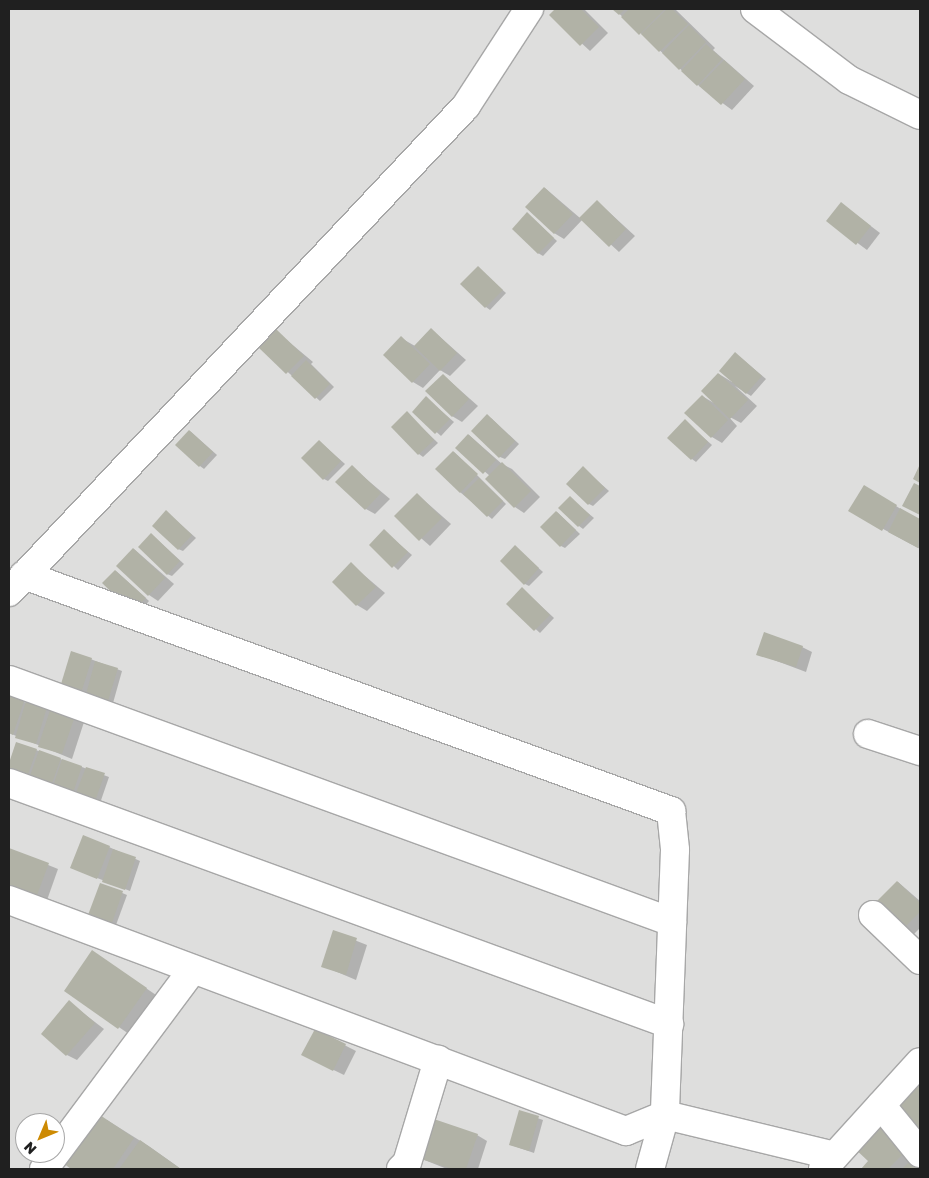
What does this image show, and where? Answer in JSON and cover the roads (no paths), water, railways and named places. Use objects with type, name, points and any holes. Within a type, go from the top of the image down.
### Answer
[{"type":"street","points":[[529,9],[466,106],[16,584],[671,811],[675,850],[665,1115],[650,1169]]},
{"type":"street","points":[[755,9],[849,80],[920,115]]},
{"type":"street","points":[[9,680],[672,922]]},
{"type":"street","points":[[868,734],[920,751]]},
{"type":"street","points":[[9,783],[669,1024]]},
{"type":"street","points":[[9,900],[626,1131],[665,1115],[826,1166],[920,1062]]},
{"type":"street","points":[[874,915],[920,960]]},
{"type":"street","points":[[44,1169],[193,969]]},
{"type":"street","points":[[410,1167],[438,1060]]},
{"type":"street","points":[[881,1105],[920,1153]]}]
